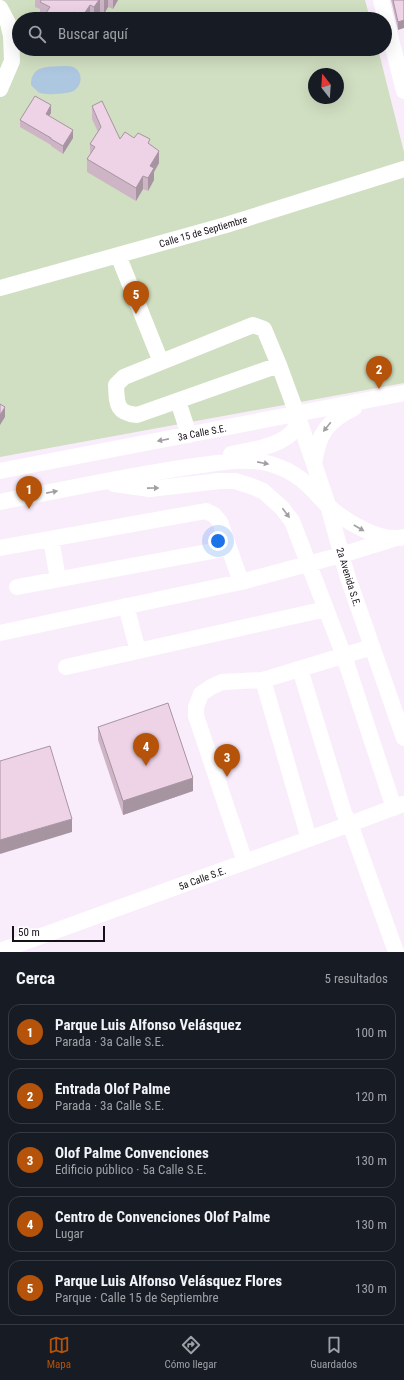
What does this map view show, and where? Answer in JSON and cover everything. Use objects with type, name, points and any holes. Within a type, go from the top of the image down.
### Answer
[{"type":"street","points":[[381,0],[385,12]]},
{"type":"street","points":[[0,8],[8,23],[11,36],[12,61],[1,86]]},
{"type":"street","points":[[392,30],[398,46],[404,91]]},
{"type":"street","name":"Calle 15 de Septiembre","points":[[0,288],[226,224],[404,169]]},
{"type":"street","points":[[118,255],[161,362]]},
{"type":"street","name":"2a Avenida S.E.","points":[[178,401],[136,415],[126,414],[121,411],[116,398],[116,385],[124,377],[253,325],[261,327],[266,331],[297,414],[328,505],[347,575],[404,738]]},
{"type":"street","points":[[189,435],[178,401],[279,365]]},
{"type":"street","name":"3a Calle S.E.","points":[[0,471],[404,394]]},
{"type":"street","points":[[314,464],[317,446],[322,433],[327,426],[340,415],[372,400]]},
{"type":"street","points":[[0,502],[152,472],[273,444],[287,437],[292,432],[297,423],[297,414]]},
{"type":"street","points":[[152,472],[234,461],[267,463],[291,472],[302,479],[328,505],[348,521],[379,536],[400,538]]},
{"type":"street","points":[[100,482],[150,489],[219,481],[235,481],[251,486],[268,495],[285,512],[292,521],[309,564],[399,806]]},
{"type":"street","points":[[0,548],[206,511],[214,514],[220,522],[241,582]]},
{"type":"street","points":[[0,634],[241,582],[400,538]]},
{"type":"street","points":[[50,539],[58,579]]},
{"type":"street","points":[[17,587],[229,548]]},
{"type":"street","points":[[126,606],[138,651]]},
{"type":"street","points":[[66,667],[326,609]]},
{"type":"street","points":[[246,862],[196,716],[196,707],[202,694],[211,687],[222,682],[263,680],[372,647]]},
{"type":"street","points":[[300,669],[344,813],[350,824],[396,952]]},
{"type":"street","points":[[263,680],[309,839]]},
{"type":"street","name":"5a Calle S.E.","points":[[0,951],[399,806]]},
{"type":"green space","points":[[0,0],[365,0],[368,12],[12,12],[12,56],[380,56],[404,152],[404,383],[0,457]]},
{"type":"water","points":[[46,67],[74,67],[78,70],[81,79],[75,90],[63,93],[46,94],[38,92],[31,85],[32,78],[37,70]]},
{"type":"building","points":[[41,0],[99,0],[94,7],[90,5],[85,12],[47,12],[50,7],[40,2]]},
{"type":"building","points":[[393,0],[404,0],[404,20],[398,22]]},
{"type":"building","points":[[35,96],[51,105],[46,114],[73,130],[63,146],[20,120]]},
{"type":"building","points":[[102,101],[120,139],[125,132],[134,138],[138,133],[150,139],[148,143],[159,151],[150,166],[154,168],[148,178],[143,176],[136,188],[87,159],[95,147],[90,144],[101,127],[92,106]]},
{"type":"building","points":[[0,404],[5,407],[0,415]]},
{"type":"building","points":[[168,703],[193,778],[123,801],[98,727]]},
{"type":"building","points":[[50,746],[72,819],[0,840],[0,761]]},
{"type":"place","name":"Parque Luis Alfonso Velásquez Flores","points":[[136,314]]},
{"type":"place","name":"Entrada Olof Palme","points":[[379,389]]},
{"type":"place","name":"Parque Luis Alfonso Velásquez","points":[[29,509]]},
{"type":"place","name":"Centro de Convenciones Olof Palme","points":[[146,766]]},
{"type":"place","name":"Olof Palme Convenciones","points":[[227,777]]}]
